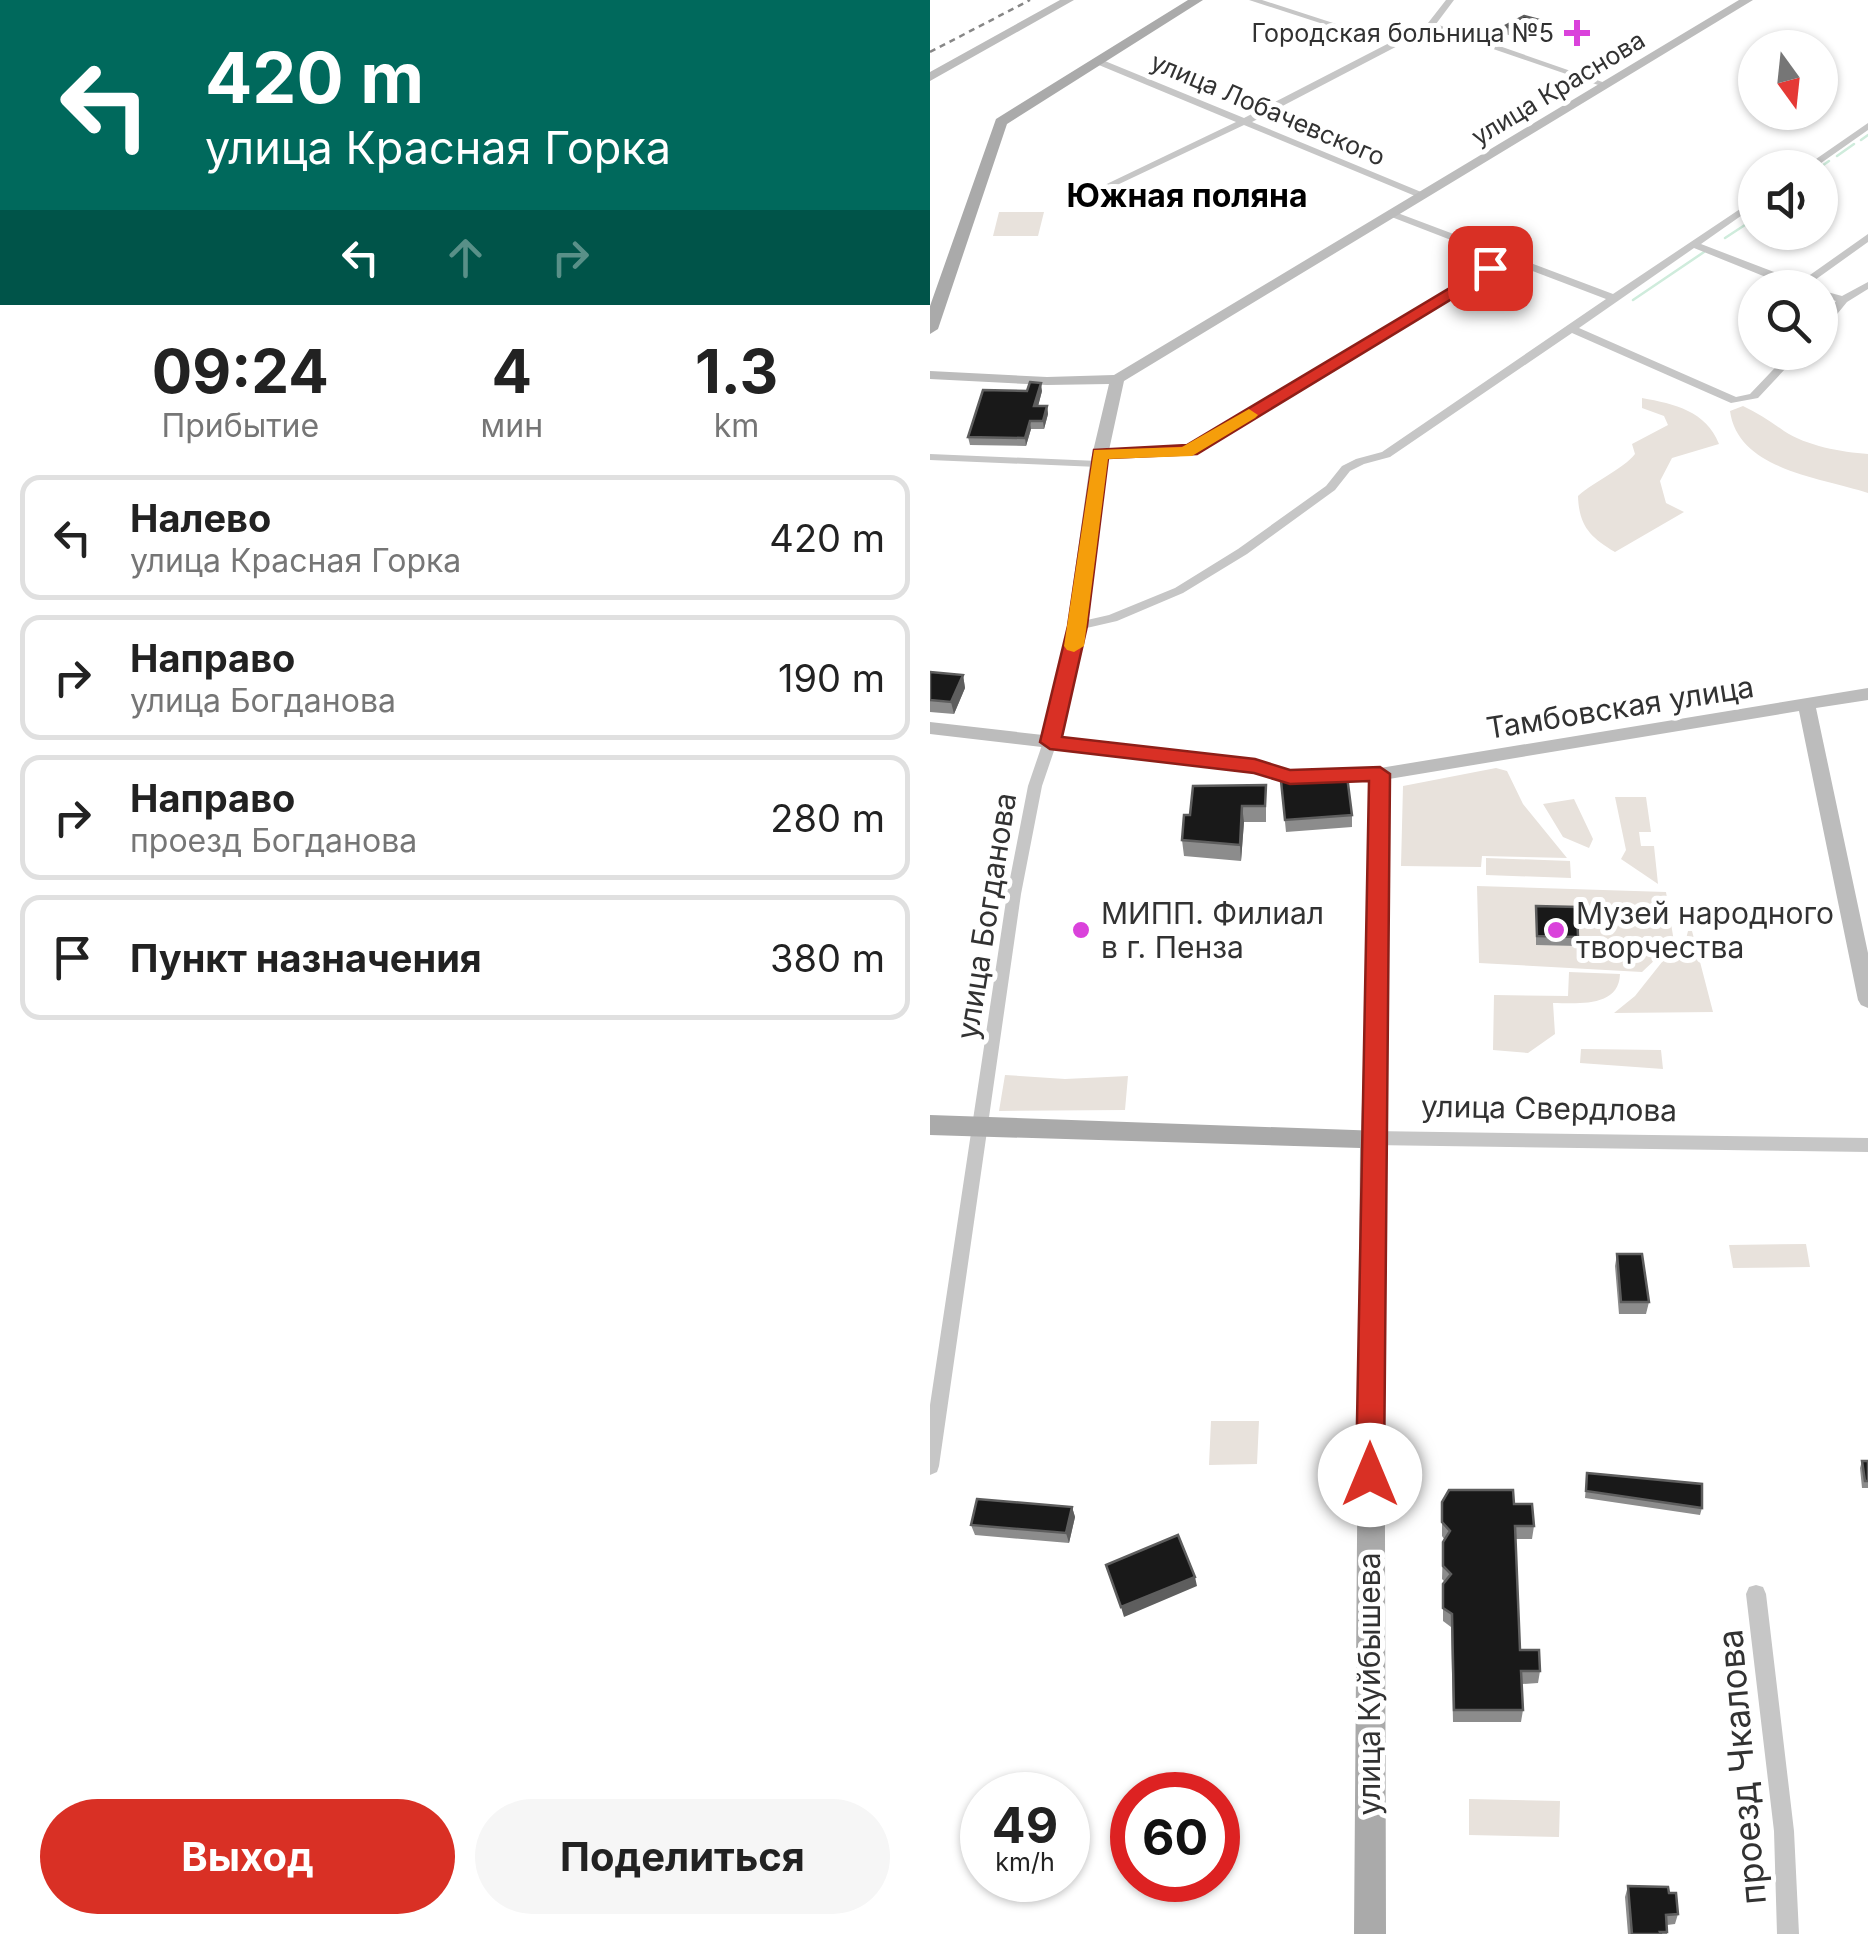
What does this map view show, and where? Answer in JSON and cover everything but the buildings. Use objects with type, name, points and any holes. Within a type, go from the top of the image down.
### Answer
[{"type":"main road","points":[[930,329],[996,130],[1008,116],[1196,0]]},
{"type":"main road","name":"улица Свердлова","points":[[930,1125],[1372,1138]]},
{"type":"main road","name":"улица Куйбышева","points":[[1370,1934],[1372,1138]]},
{"type":"street","points":[[930,77],[1068,0]]},
{"type":"street","points":[[1253,0],[1360,32]]},
{"type":"street","points":[[1095,192],[1246,121],[1431,25],[1450,0]]},
{"type":"street","name":"улица Краснова","points":[[1117,379],[1747,0]]},
{"type":"street","points":[[1431,25],[1607,85]]},
{"type":"street","name":"улица Лобачевского","points":[[1097,60],[1424,196]]},
{"type":"street","points":[[1833,150],[1868,126]]},
{"type":"street","points":[[1392,214],[1612,298]]},
{"type":"street","points":[[1078,626],[1099,623],[1201,580],[1331,488],[1337,474],[1352,462],[1386,455],[1738,214]]},
{"type":"street","points":[[1824,270],[1868,238]]},
{"type":"street","points":[[1694,244],[1759,270]]},
{"type":"street","points":[[930,457],[1099,459],[1191,450],[1508,258]]},
{"type":"street","points":[[1838,308],[1868,285]]},
{"type":"street","points":[[1838,297],[1868,303]]},
{"type":"street","points":[[1570,328],[1728,400],[1742,401],[1754,396],[1779,370]]},
{"type":"street","points":[[930,376],[1048,381],[1117,379]]},
{"type":"street","name":"улица Богданова","points":[[930,1466],[1014,894],[1035,786],[1050,742],[1078,626],[1099,459],[1117,379]]},
{"type":"street","name":"Тамбовская улица","points":[[930,728],[1255,766],[1290,777],[1380,774],[1868,694]]},
{"type":"street","points":[[1806,704],[1868,1000]]},
{"type":"street","name":"улица Куйбышева","points":[[1372,1138],[1380,774]]},
{"type":"street","name":"улица Свердлова","points":[[1372,1138],[1868,1144]]},
{"type":"street","name":"проезд Чкалова","points":[[1756,1594],[1784,1831],[1788,1934]]},
{"type":"shaded area","points":[[999,212],[1044,212],[1038,236],[993,236]]},
{"type":"shaded area","points":[[1642,398],[1688,411],[1706,424],[1719,444],[1672,458],[1660,481],[1666,503],[1684,512],[1615,552],[1588,530],[1578,496],[1630,460],[1635,454],[1632,444],[1668,425],[1664,416],[1642,408]]},
{"type":"shaded area","points":[[1743,406],[1803,441],[1868,454],[1868,493],[1786,469],[1766,459],[1736,431],[1730,411]]},
{"type":"shaded area","points":[[1496,768],[1507,771],[1523,804],[1567,858],[1482,856],[1481,867],[1401,866],[1403,786]]},
{"type":"shaded area","points":[[1615,797],[1646,797],[1651,832],[1639,832],[1641,846],[1654,846],[1658,884],[1621,859],[1626,850]]},
{"type":"shaded area","points":[[1574,799],[1593,839],[1589,848],[1563,837],[1543,804]]},
{"type":"shaded area","points":[[1486,858],[1570,861],[1571,878],[1486,875]]},
{"type":"shaded area","points":[[1477,886],[1666,892],[1674,942],[1642,972],[1479,963]]},
{"type":"shaded area","points":[[1688,931],[1692,931],[1713,1012],[1614,1013],[1635,996],[1662,962],[1684,947]]},
{"type":"shaded area","points":[[1569,972],[1620,974],[1618,985],[1605,998],[1553,1003],[1555,1034],[1528,1053],[1493,1050],[1494,995],[1568,996]]},
{"type":"shaded area","points":[[1581,1049],[1661,1050],[1663,1069],[1580,1063]]},
{"type":"shaded area","points":[[1005,1075],[1065,1079],[1128,1076],[1125,1110],[999,1111]]},
{"type":"shaded area","points":[[1806,1244],[1810,1267],[1733,1268],[1729,1245]]},
{"type":"shaded area","points":[[1211,1421],[1259,1421],[1257,1464],[1209,1465]]},
{"type":"shaded area","points":[[1469,1799],[1560,1801],[1559,1837],[1469,1835]]},
{"type":"waterway","points":[[1861,140],[1868,135]]},
{"type":"waterway","points":[[1838,155],[1854,144]]},
{"type":"waterway","points":[[1725,238],[1738,230]]},
{"type":"waterway","points":[[1633,300],[1704,252]]},
{"type":"railway","points":[[930,52],[1030,0]]},
{"type":"slow traffic","points":[[1074,646],[1100,454],[1186,452],[1249,415]]},
{"type":"place","name":"Городская больница №5","points":[[1577,33]]},
{"type":"place","name":"МИПП. Филиал в г. Пенза","points":[[1081,930]]},
{"type":"place","name":"Музей народного творчества","points":[[1556,930]]},
{"type":"district","name":"Южная поляна","points":[[1187,195]]},
{"type":"route","points":[[1370,1475],[1380,774],[1300,778],[1255,766],[1050,742],[1078,626],[1100,454],[1191,450],[1490,268]]}]
